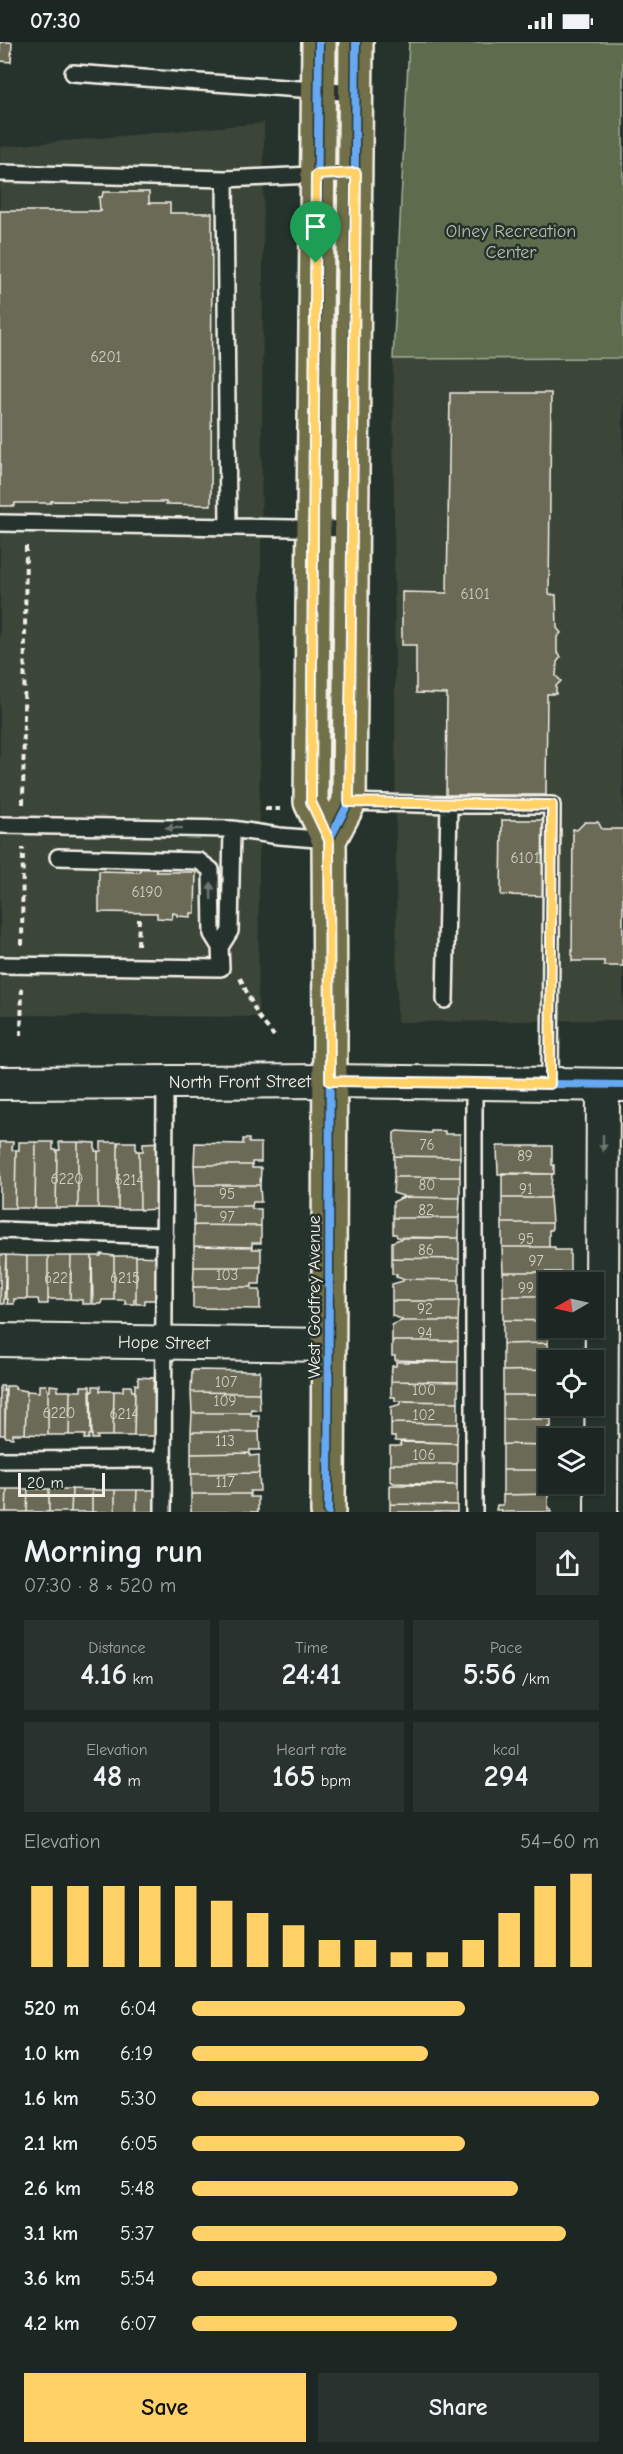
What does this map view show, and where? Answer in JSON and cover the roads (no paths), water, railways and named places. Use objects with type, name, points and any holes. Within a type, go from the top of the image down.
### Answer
[{"type":"main road","points":[[318,42],[311,802],[329,840]]},
{"type":"main road","points":[[329,840],[349,802],[356,42]]},
{"type":"main road","name":"West Godfrey Avenue","points":[[328,1512],[329,840]]},
{"type":"street","name":"North Front Street","points":[[0,1083],[330,1081],[613,1085]]},
{"type":"street","points":[[601,1512],[613,1085]]},
{"type":"street","name":"Hope Street","points":[[0,1340],[328,1345]]},
{"type":"lane","points":[[73,73],[356,93]]},
{"type":"lane","points":[[0,173],[225,179],[356,173]]},
{"type":"lane","points":[[225,179],[228,527]]},
{"type":"lane","points":[[0,523],[352,529]]},
{"type":"lane","points":[[349,802],[552,805],[550,1084]]},
{"type":"lane","points":[[444,1000],[449,805]]},
{"type":"lane","points":[[0,825],[232,829],[329,840]]},
{"type":"lane","points":[[220,947],[230,931],[232,829]]},
{"type":"lane","points":[[0,965],[221,969],[220,947],[212,934],[211,870],[199,861],[58,857]]},
{"type":"lane","points":[[163,1512],[165,1082]]},
{"type":"lane","points":[[474,1083],[474,1512]]},
{"type":"lane","points":[[0,1230],[165,1236]]},
{"type":"lane","points":[[0,1460],[163,1459]]},
{"type":"park label","name":"Olney Recreation Center","points":[[511,241]]}]
